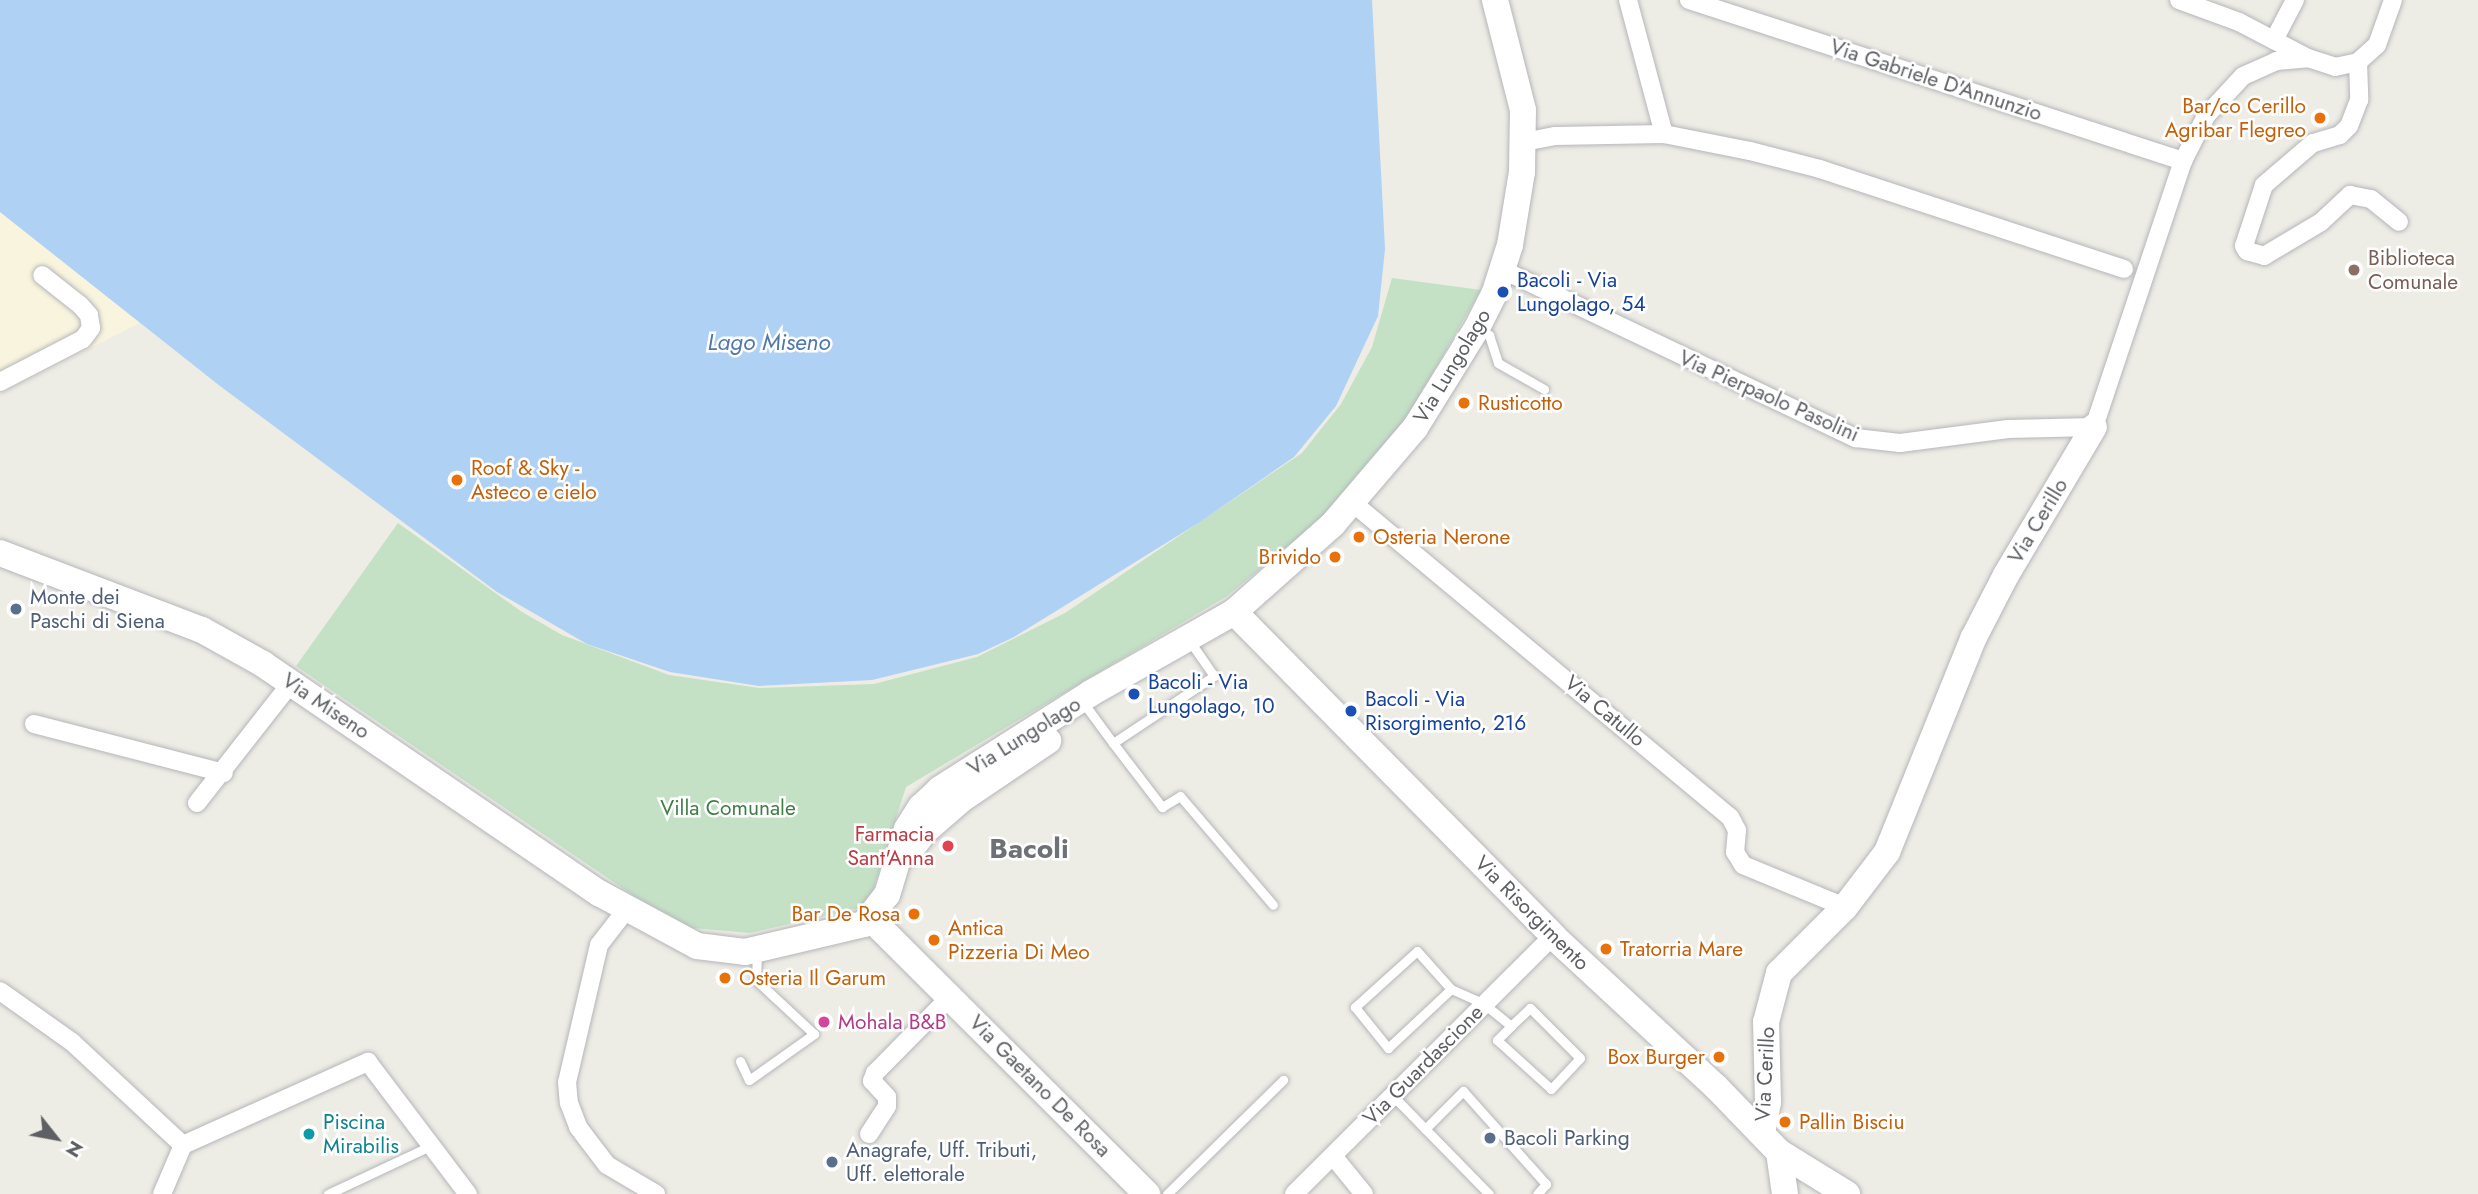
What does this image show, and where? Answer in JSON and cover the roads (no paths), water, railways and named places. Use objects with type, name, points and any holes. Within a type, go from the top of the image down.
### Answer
[{"type":"main road","name":"Via Lungolago","points":[[871,919],[898,867],[924,832],[962,799],[1085,706],[1234,612],[1291,565],[1353,503],[1415,428],[1477,328],[1503,270],[1524,142],[1517,76],[1495,0]]},
{"type":"main road","name":"Via Cerillo","points":[[1785,1194],[1770,1142],[1768,1102],[1766,1023],[1779,973],[1845,907],[1887,852],[1973,639],[2006,575],[2094,427]]},
{"type":"main road","name":"Via Miseno","points":[[0,553],[202,630],[292,682],[626,910],[697,946],[721,951],[757,949],[825,935],[871,919]]},
{"type":"main road","name":"Via Risorgimento","points":[[1234,612],[1553,936],[1770,1142],[1847,1194]]},
{"type":"main road","name":"Via Gaetano De Rosa","points":[[871,919],[1147,1194]]},
{"type":"street","points":[[1628,0],[1664,134]]},
{"type":"street","name":"Via Gabriele D'Annunzio","points":[[1689,0],[2183,161]]},
{"type":"street","points":[[2179,0],[2239,22],[2308,58]]},
{"type":"street","points":[[2274,40],[2295,0]]},
{"type":"street","points":[[2393,0],[2377,45],[2358,62],[2359,100],[2349,126],[2340,135],[2313,143],[2264,185],[2244,246],[2247,251],[2264,256],[2321,222],[2350,195],[2371,199],[2399,222]]},
{"type":"street","name":"Via Cerillo","points":[[2094,427],[2183,161],[2206,116],[2243,76],[2276,61],[2308,58],[2335,67],[2358,62]]},
{"type":"street","points":[[1524,142],[1555,136],[1664,134],[1820,169],[1949,215],[2124,269]]},
{"type":"street","name":"Via Pierpaolo Pasolini","points":[[1503,270],[1856,438],[1900,443],[2008,429],[2094,427]]},
{"type":"street","points":[[0,382],[83,339],[91,328],[89,315],[80,304],[41,275]]},
{"type":"street","name":"Via Catullo","points":[[1353,503],[1730,817],[1737,830],[1735,852],[1743,865],[1845,907]]},
{"type":"street","points":[[197,803],[292,682]]},
{"type":"street","points":[[34,724],[223,773]]},
{"type":"street","points":[[626,910],[599,945],[567,1082],[569,1103],[578,1127],[607,1164],[656,1194]]},
{"type":"street","name":"Via Guardascione","points":[[1294,1194],[1553,936]]},
{"type":"street","points":[[0,991],[72,1042],[183,1145]]},
{"type":"street","points":[[869,1134],[887,1105],[887,1097],[872,1081],[875,1073],[951,996]]},
{"type":"street","points":[[162,1194],[183,1145],[368,1062],[468,1194]]},
{"type":"street","points":[[1333,1156],[1364,1194]]},
{"type":"lane","points":[[1477,328],[1489,335],[1498,363],[1544,389]]},
{"type":"lane","points":[[1113,743],[1214,676],[1189,640]]},
{"type":"lane","points":[[1085,706],[1162,807],[1180,796],[1273,905]]},
{"type":"lane","points":[[740,1060],[749,1080],[814,1034],[756,981],[757,949]]},
{"type":"lane","points":[[1451,989],[1388,1048],[1355,1007],[1417,951],[1451,989],[1484,1004],[1511,1026]]},
{"type":"lane","points":[[1530,1008],[1580,1058],[1551,1089],[1497,1040],[1511,1026],[1530,1008]]},
{"type":"lane","points":[[1167,1194],[1283,1080]]},
{"type":"lane","points":[[1425,1129],[1463,1091],[1546,1184],[1537,1194]]},
{"type":"lane","points":[[1393,1096],[1489,1194]]},
{"type":"lane","points":[[328,1194],[430,1146]]},
{"type":"water","name":"Lago Miseno","points":[[0,0],[1372,0],[1385,249],[1378,316],[1336,406],[1294,457],[1200,522],[1014,637],[978,654],[872,680],[759,686],[670,672],[587,644],[497,592],[220,386],[0,212]]},
{"type":"place","name":"Bar/co Cerillo Agribar Flegreo","points":[[2320,118]]},
{"type":"place","name":"Biblioteca Comunale","points":[[2354,270]]},
{"type":"place","name":"Bacoli - Via Lungolago, 54","points":[[1503,292]]},
{"type":"place","name":"Rusticotto","points":[[1464,403]]},
{"type":"place","name":"Roof & Sky - Asteco e cielo","points":[[457,480]]},
{"type":"place","name":"Osteria Nerone","points":[[1359,537]]},
{"type":"place","name":"Brivido","points":[[1335,557]]},
{"type":"place","name":"Monte dei Paschi di Siena","points":[[16,609]]},
{"type":"place","name":"Bacoli - Via Lungolago, 10","points":[[1134,694]]},
{"type":"place","name":"Bacoli - Via Risorgimento, 216","points":[[1351,711]]},
{"type":"place","name":"Farmacia Sant'Anna","points":[[948,846]]},
{"type":"place","name":"Bar De Rosa","points":[[914,914]]},
{"type":"place","name":"Antica Pizzeria Di Meo","points":[[934,940]]},
{"type":"place","name":"Tratorria Mare","points":[[1606,949]]},
{"type":"place","name":"Osteria Il Garum","points":[[725,978]]},
{"type":"place","name":"Mohala B&B","points":[[824,1022]]},
{"type":"place","name":"Box Burger","points":[[1719,1057]]},
{"type":"place","name":"Pallin Bisciu","points":[[1785,1122]]},
{"type":"place","name":"Piscina Mirabilis","points":[[309,1134]]},
{"type":"place","name":"Bacoli Parking","points":[[1490,1138]]},
{"type":"place","name":"Anagrafe, Uff. Tributi, Uff. elettorale","points":[[832,1162]]},
{"type":"district","name":"Bacoli","points":[[1029,849]]},
{"type":"park label","name":"Villa Comunale","points":[[728,808]]}]
